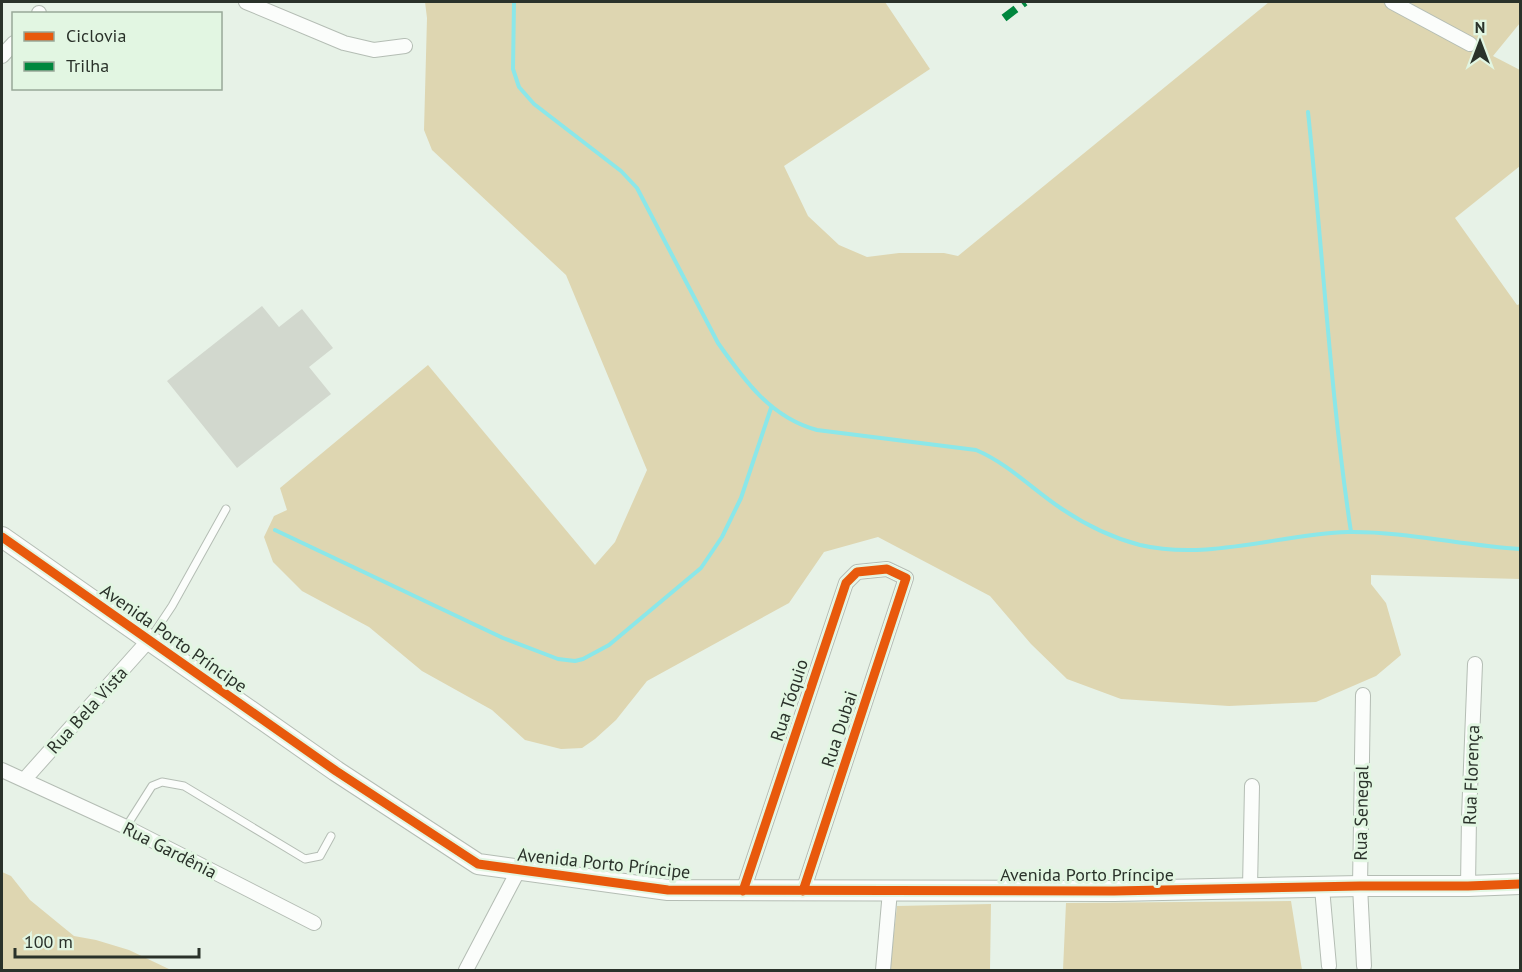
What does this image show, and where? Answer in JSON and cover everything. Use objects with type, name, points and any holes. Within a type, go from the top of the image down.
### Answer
[{"type":"street","points":[[246,2],[344,43],[374,50],[405,46]]},
{"type":"street","points":[[1392,2],[1470,44]]},
{"type":"street","name":"Avenida Porto Príncipe","points":[[2,537],[336,771],[478,864],[668,890],[1114,891],[1521,884]]},
{"type":"street","name":"Rua Tóquio","points":[[743,891],[846,583],[857,572],[887,569],[906,578]]},
{"type":"street","name":"Rua Dubai","points":[[803,891],[906,578]]},
{"type":"street","name":"Rua Bela Vista","points":[[24,780],[149,640]]},
{"type":"street","name":"Rua Florença","points":[[1468,886],[1475,664]]},
{"type":"street","name":"Rua Senegal","points":[[1363,695],[1360,886],[1364,966]]},
{"type":"street","name":"Rua Gardênia","points":[[2,770],[126,827],[314,923]]},
{"type":"street","points":[[1250,888],[1252,786]]},
{"type":"street","points":[[466,970],[519,871]]},
{"type":"street","points":[[1322,888],[1329,966]]},
{"type":"street","points":[[883,970],[890,891]]},
{"type":"lane","points":[[149,640],[172,606],[226,509]]},
{"type":"lane","points":[[126,827],[152,786],[162,782],[184,786],[305,859],[320,856],[331,836]]},
{"type":"shaded area","points":[[425,2],[885,2],[930,69],[784,166],[808,216],[839,245],[867,257],[899,253],[944,253],[958,256],[1269,2],[1520,2],[1520,23],[1493,56],[1520,70],[1520,166],[1455,218],[1517,305],[1520,304],[1520,579],[1371,575],[1371,584],[1386,603],[1401,655],[1376,676],[1316,702],[1229,706],[1121,699],[1067,679],[1031,644],[990,596],[878,537],[824,552],[789,603],[647,681],[616,720],[582,748],[561,749],[525,740],[492,710],[422,671],[369,627],[302,591],[273,562],[264,537],[274,516],[287,510],[280,488],[428,365],[595,565],[615,542],[647,470],[566,275],[432,150],[424,130],[427,18]]},
{"type":"shaded area","points":[[2,872],[11,876],[30,900],[74,936],[129,950],[171,970],[2,970]]},
{"type":"shaded area","points":[[1291,901],[1302,970],[1063,970],[1066,903]]},
{"type":"shaded area","points":[[991,904],[990,970],[890,970],[897,906]]},
{"type":"building","points":[[262,306],[279,327],[302,309],[333,348],[309,367],[331,394],[237,468],[167,381]]},
{"type":"waterway","points":[[514,2],[513,69],[519,87],[534,104],[621,171],[637,188],[718,343],[760,396],[786,417],[817,430],[976,450],[999,462],[1062,509],[1110,535],[1140,545],[1192,550],[1322,534],[1369,532],[1520,549]]},
{"type":"waterway","points":[[1308,112],[1332,375],[1351,532]]},
{"type":"waterway","points":[[275,530],[503,638],[558,659],[575,661],[609,645],[701,568],[722,537],[741,498],[771,408]]},
{"type":"marked path","points":[[1004,18],[1025,2]]},
{"type":"cycle path","points":[[2,537],[336,771],[478,864],[668,890],[1114,891],[1520,884]]},
{"type":"cycle path","points":[[743,891],[846,583],[857,572],[887,569],[906,578],[803,891]]}]
